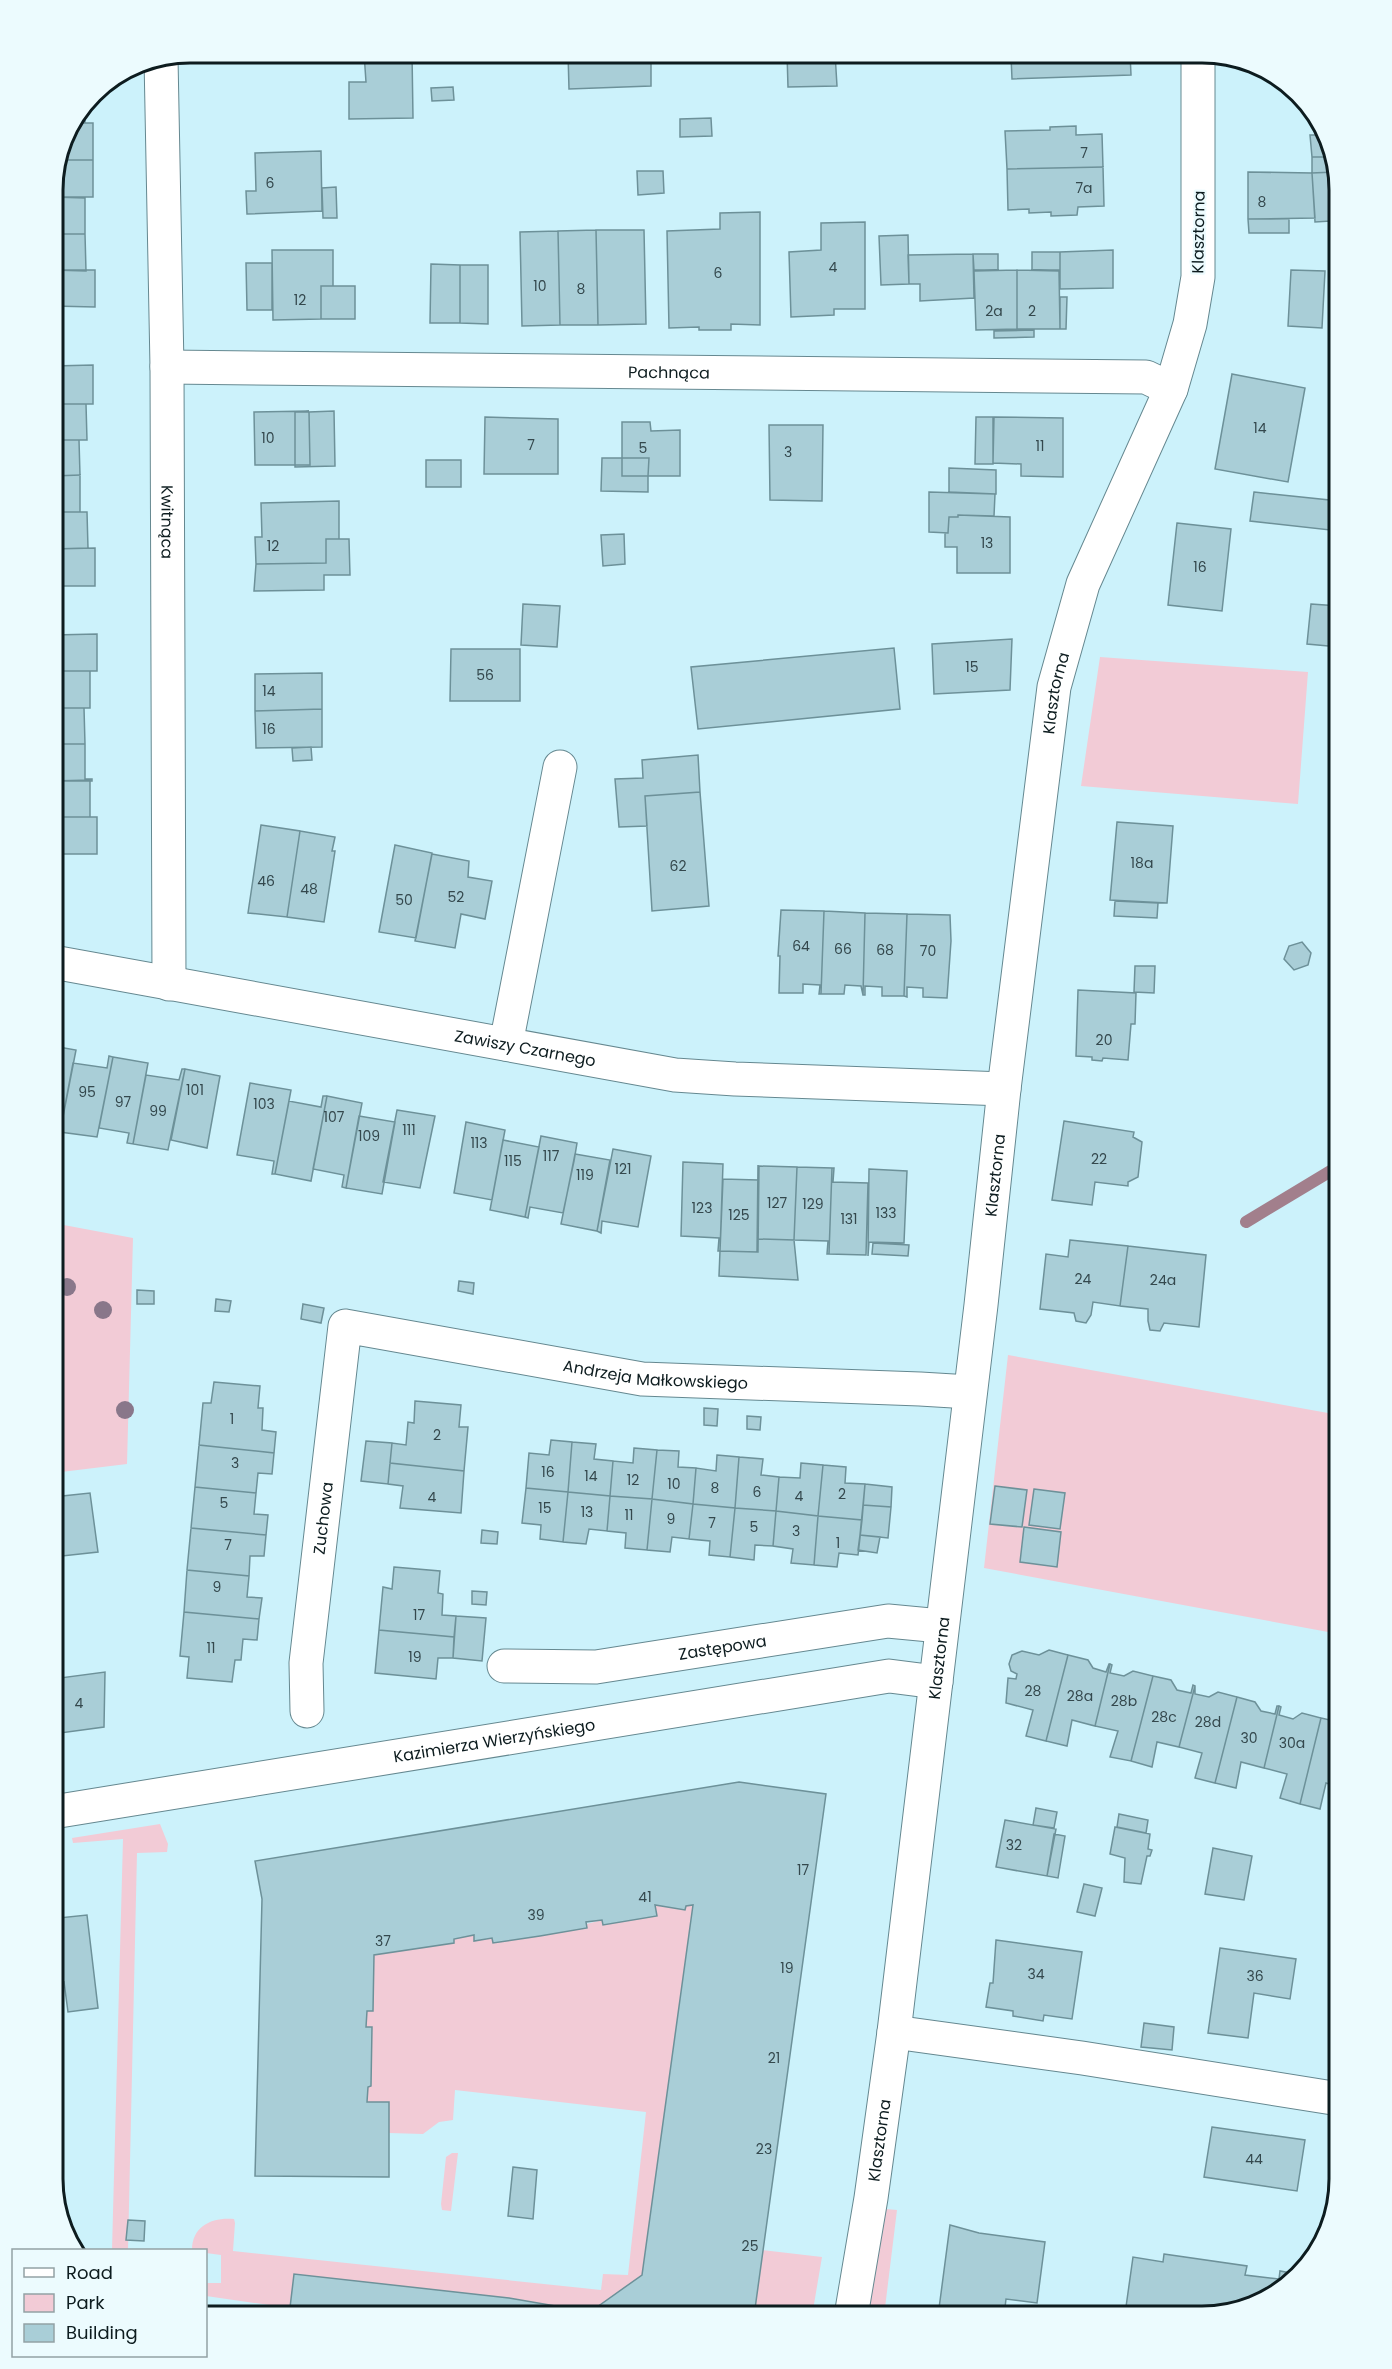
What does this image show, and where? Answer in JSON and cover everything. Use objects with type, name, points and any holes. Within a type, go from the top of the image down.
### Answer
[{"type":"street","name":"Klasztorna","points":[[853,2306],[871,2198],[894,2032],[1004,1089],[1054,687],[1083,584],[1171,389],[1191,324],[1198,277],[1198,63]]},
{"type":"street","name":"Kwitnąca","points":[[161,66],[167,367],[169,984]]},
{"type":"street","name":"Pachnąca","points":[[167,367],[1146,377],[1171,389]]},
{"type":"street","points":[[506,1044],[560,767]]},
{"type":"street","name":"Zawiszy Czarnego","points":[[63,964],[675,1075],[1004,1089]]},
{"type":"street","name":"Andrzeja Małkowskiego","points":[[345,1326],[642,1379],[970,1392]]},
{"type":"street","name":"Zuchowa","points":[[307,1711],[306,1663],[345,1326]]},
{"type":"street","name":"Zastępowa","points":[[504,1666],[596,1667],[888,1621],[941,1626]]},
{"type":"street","name":"Kazimierza Wierzyńskiego","points":[[63,1810],[889,1676],[936,1682]]},
{"type":"street","points":[[894,2032],[1082,2058],[1329,2097]]},
{"type":"green space","points":[[1100,657],[1308,672],[1298,804],[1081,786]]},
{"type":"green space","points":[[63,1225],[133,1238],[127,1464],[63,1472]]},
{"type":"green space","points":[[1008,1355],[1329,1413],[1329,1632],[984,1568]]},
{"type":"green space","points":[[160,1824],[168,1844],[167,1852],[137,1853],[128,2249],[112,2249],[123,1839],[73,1843],[72,1838]]},
{"type":"green space","points":[[655,1905],[685,1910],[686,1906],[693,1905],[642,2275],[598,2306],[276,2306],[207,2296],[207,2283],[221,2283],[221,2255],[207,2253],[207,2249],[192,2249],[193,2242],[199,2229],[211,2222],[226,2219],[234,2219],[235,2223],[233,2251],[601,2290],[603,2274],[628,2275],[646,2112],[455,2090],[453,2120],[439,2122],[423,2134],[389,2133],[389,2103],[367,2102],[368,2087],[371,2086],[372,2028],[366,2027],[367,2011],[372,2011],[374,1955],[454,1943],[454,1939],[474,1935],[474,1941],[492,1938],[494,1943],[540,1936],[602,1920],[603,1925],[656,1916]]},
{"type":"green space","points":[[452,2153],[458,2153],[451,2211],[442,2210],[441,2204],[446,2157]]},
{"type":"green space","points":[[886,2209],[897,2210],[885,2306],[866,2306]]},
{"type":"green space","points":[[762,2250],[822,2257],[814,2306],[755,2306]]},
{"type":"building","points":[[365,63],[412,63],[413,118],[349,119],[349,82],[366,82]]},
{"type":"building","points":[[568,63],[651,63],[651,86],[569,89]]},
{"type":"building","points":[[787,63],[836,63],[837,86],[788,87]]},
{"type":"building","points":[[1011,63],[1130,63],[1131,75],[1012,79]]},
{"type":"building","points":[[453,87],[454,100],[432,101],[431,88]]},
{"type":"building","points":[[711,118],[712,136],[680,137],[680,119]]},
{"type":"building","points":[[82,123],[93,123],[93,160],[66,160]]},
{"type":"building","points":[[1076,126],[1076,135],[1102,134],[1103,167],[1007,169],[1005,131],[1050,130],[1050,127]]},
{"type":"building","points":[[1310,135],[1316,135],[1324,157],[1312,157]]},
{"type":"building","points":[[321,151],[322,211],[247,214],[246,191],[256,191],[255,153]]},
{"type":"building","points":[[1312,157],[1324,157],[1328,172],[1312,173]]},
{"type":"building","points":[[66,160],[93,160],[93,197],[63,197]]},
{"type":"building","points":[[1103,167],[1104,206],[1078,207],[1077,215],[1051,216],[1051,212],[1029,213],[1029,209],[1008,210],[1007,169]]},
{"type":"building","points":[[637,171],[663,171],[664,193],[638,195]]},
{"type":"building","points":[[1248,172],[1312,173],[1315,218],[1248,219]]},
{"type":"building","points":[[1328,172],[1329,221],[1315,222],[1312,173]]},
{"type":"building","points":[[336,187],[337,218],[323,218],[322,188]]},
{"type":"building","points":[[63,197],[85,198],[85,234],[63,234]]},
{"type":"building","points":[[760,212],[760,325],[731,324],[731,330],[699,330],[699,327],[669,328],[667,231],[720,229],[720,213]]},
{"type":"building","points":[[1248,219],[1289,219],[1289,233],[1249,233]]},
{"type":"building","points":[[865,222],[865,309],[834,309],[834,315],[791,317],[789,252],[821,250],[821,223]]},
{"type":"building","points":[[596,230],[598,325],[560,325],[558,231]]},
{"type":"building","points":[[596,230],[644,230],[646,324],[598,325]]},
{"type":"building","points":[[558,231],[560,325],[522,326],[520,232]]},
{"type":"building","points":[[63,234],[85,234],[86,271],[63,270]]},
{"type":"building","points":[[908,235],[909,284],[881,285],[879,236]]},
{"type":"building","points":[[272,250],[333,250],[333,286],[321,286],[321,319],[273,320]]},
{"type":"building","points":[[1113,250],[1113,288],[1060,289],[1060,252]]},
{"type":"building","points":[[1032,252],[1060,252],[1060,270],[1032,270]]},
{"type":"building","points":[[973,254],[998,254],[998,270],[974,270]]},
{"type":"building","points":[[973,254],[974,298],[920,301],[920,284],[909,284],[908,255]]},
{"type":"building","points":[[246,263],[272,263],[272,310],[247,310]]},
{"type":"building","points":[[431,264],[460,265],[460,323],[430,323]]},
{"type":"building","points":[[460,265],[488,265],[488,324],[460,323]]},
{"type":"building","points":[[63,270],[95,270],[95,307],[63,306]]},
{"type":"building","points":[[1017,270],[1059,271],[1060,329],[1017,329]]},
{"type":"building","points":[[1017,270],[1017,329],[976,330],[974,271]]},
{"type":"building","points":[[1291,270],[1325,271],[1322,328],[1288,326]]},
{"type":"building","points":[[321,286],[355,286],[355,319],[321,319]]},
{"type":"building","points":[[1060,297],[1067,297],[1066,329],[1060,329]]},
{"type":"building","points":[[1034,330],[1034,337],[994,338],[994,331]]},
{"type":"building","points":[[93,365],[93,404],[63,404],[63,366]]},
{"type":"building","points":[[1232,374],[1305,388],[1288,482],[1215,469]]},
{"type":"building","points":[[63,404],[86,404],[87,440],[63,440]]},
{"type":"building","points":[[309,411],[295,412],[295,465],[255,465],[254,412]]},
{"type":"building","points":[[334,411],[335,466],[295,467],[295,465],[310,465],[309,412]]},
{"type":"building","points":[[295,412],[309,412],[310,465],[295,465]]},
{"type":"building","points":[[485,417],[558,419],[558,474],[484,474]]},
{"type":"building","points":[[976,417],[993,417],[993,464],[975,464]]},
{"type":"building","points":[[994,417],[1063,418],[1063,477],[1021,476],[1021,464],[993,463]]},
{"type":"building","points":[[622,422],[650,422],[651,431],[680,430],[680,476],[648,476],[649,458],[622,458]]},
{"type":"building","points":[[769,425],[823,425],[822,501],[770,500]]},
{"type":"building","points":[[63,440],[79,440],[80,475],[63,476]]},
{"type":"building","points":[[602,458],[622,458],[622,476],[648,476],[648,492],[601,491]]},
{"type":"building","points":[[622,458],[649,458],[648,476],[622,476]]},
{"type":"building","points":[[426,460],[461,460],[461,487],[426,487]]},
{"type":"building","points":[[949,468],[996,470],[996,494],[949,492]]},
{"type":"building","points":[[80,475],[80,512],[63,512],[63,476]]},
{"type":"building","points":[[929,492],[995,494],[994,516],[949,517],[948,533],[929,532]]},
{"type":"building","points":[[1254,492],[1329,500],[1329,530],[1250,521]]},
{"type":"building","points":[[339,501],[339,539],[326,539],[326,563],[256,564],[255,537],[262,537],[261,503]]},
{"type":"building","points":[[63,512],[87,512],[88,548],[63,549]]},
{"type":"building","points":[[958,515],[1010,517],[1010,573],[957,573],[957,547],[945,547],[945,533],[948,533],[949,517],[958,517]]},
{"type":"building","points":[[1177,523],[1231,529],[1222,611],[1168,605]]},
{"type":"building","points":[[624,534],[625,564],[603,566],[601,535]]},
{"type":"building","points":[[326,539],[349,539],[350,575],[324,575],[324,590],[254,591],[256,564],[326,563]]},
{"type":"building","points":[[95,548],[95,586],[63,586],[63,549]]},
{"type":"building","points":[[523,604],[560,606],[557,647],[521,645]]},
{"type":"building","points":[[1311,604],[1329,605],[1329,646],[1307,644]]},
{"type":"building","points":[[97,634],[97,671],[63,671],[63,635]]},
{"type":"building","points":[[1012,639],[1010,690],[934,694],[932,644]]},
{"type":"building","points":[[894,648],[900,709],[698,729],[691,667]]},
{"type":"building","points":[[451,649],[520,649],[520,701],[450,701]]},
{"type":"building","points":[[63,671],[90,671],[90,708],[63,708]]},
{"type":"building","points":[[322,673],[322,709],[255,711],[255,674]]},
{"type":"building","points":[[63,708],[84,708],[85,744],[63,744]]},
{"type":"building","points":[[322,709],[322,747],[256,748],[255,711]]},
{"type":"building","points":[[63,744],[85,744],[85,779],[92,779],[92,781],[63,781]]},
{"type":"building","points":[[311,747],[312,760],[293,761],[292,748]]},
{"type":"building","points":[[698,755],[700,792],[645,796],[647,826],[619,827],[615,779],[643,778],[642,760]]},
{"type":"building","points":[[90,780],[90,817],[63,817],[63,781]]},
{"type":"building","points":[[700,792],[709,906],[652,911],[645,796]]},
{"type":"building","points":[[63,817],[97,817],[97,854],[63,854]]},
{"type":"building","points":[[1117,822],[1173,826],[1167,903],[1110,900]]},
{"type":"building","points":[[261,825],[300,831],[287,917],[248,913]]},
{"type":"building","points":[[300,831],[335,837],[324,922],[287,917]]},
{"type":"building","points":[[395,845],[432,853],[416,938],[379,932]]},
{"type":"building","points":[[432,854],[469,861],[468,877],[492,881],[485,919],[461,914],[455,948],[415,941]]},
{"type":"building","points":[[1115,901],[1158,903],[1157,918],[1114,916]]},
{"type":"building","points":[[781,910],[824,911],[821,994],[819,994],[820,985],[803,984],[803,993],[779,993],[780,956],[778,956]]},
{"type":"building","points":[[824,911],[865,913],[863,995],[861,986],[845,985],[844,994],[821,994]]},
{"type":"building","points":[[865,913],[907,914],[904,996],[882,996],[882,987],[865,986],[865,995],[863,995]]},
{"type":"building","points":[[907,914],[950,915],[951,941],[947,998],[923,997],[923,988],[907,987],[907,997],[904,996]]},
{"type":"building","points":[[1302,942],[1311,953],[1308,965],[1294,970],[1284,959],[1289,946]]},
{"type":"building","points":[[1135,966],[1155,966],[1154,993],[1134,992]]},
{"type":"building","points":[[1078,990],[1136,993],[1135,1024],[1131,1024],[1128,1060],[1103,1058],[1102,1061],[1092,1060],[1092,1057],[1076,1056]]},
{"type":"building","points":[[63,1048],[76,1050],[63,1117]]},
{"type":"building","points":[[109,1056],[113,1057],[97,1137],[63,1132],[63,1116],[73,1063],[107,1068]]},
{"type":"building","points":[[113,1057],[148,1063],[133,1144],[127,1143],[129,1133],[99,1128]]},
{"type":"building","points":[[182,1069],[185,1069],[168,1150],[133,1144],[146,1075],[179,1080]]},
{"type":"building","points":[[185,1069],[220,1076],[207,1148],[171,1140]]},
{"type":"building","points":[[250,1083],[291,1090],[275,1174],[272,1174],[274,1161],[237,1155]]},
{"type":"building","points":[[323,1096],[327,1096],[311,1181],[275,1174],[289,1101],[321,1107]]},
{"type":"building","points":[[327,1096],[362,1103],[346,1188],[342,1187],[344,1175],[313,1169]]},
{"type":"building","points":[[397,1110],[435,1116],[420,1188],[383,1182]]},
{"type":"building","points":[[359,1116],[395,1122],[382,1194],[346,1188]]},
{"type":"building","points":[[1064,1121],[1134,1132],[1133,1137],[1142,1142],[1138,1177],[1128,1182],[1128,1186],[1095,1182],[1092,1205],[1052,1200]]},
{"type":"building","points":[[466,1122],[505,1130],[492,1200],[454,1193]]},
{"type":"building","points":[[541,1136],[577,1143],[563,1213],[530,1207],[528,1218],[525,1217]]},
{"type":"building","points":[[503,1140],[539,1147],[525,1217],[490,1210]]},
{"type":"building","points":[[613,1149],[651,1156],[638,1227],[602,1221],[601,1233],[597,1231]]},
{"type":"building","points":[[575,1154],[610,1160],[597,1231],[561,1224]]},
{"type":"building","points":[[683,1162],[723,1164],[720,1251],[718,1251],[719,1238],[681,1236]]},
{"type":"building","points":[[759,1166],[797,1167],[794,1240],[758,1239]]},
{"type":"building","points":[[797,1167],[832,1168],[829,1254],[827,1254],[828,1241],[794,1240]]},
{"type":"building","points":[[832,1168],[834,1168],[833,1182],[868,1183],[866,1255],[829,1254]]},
{"type":"building","points":[[869,1169],[907,1171],[904,1243],[869,1242],[868,1256]]},
{"type":"building","points":[[723,1179],[758,1180],[757,1252],[720,1251]]},
{"type":"building","points":[[758,1239],[794,1240],[798,1280],[719,1276],[720,1251],[758,1252]]},
{"type":"building","points":[[1070,1240],[1128,1246],[1120,1306],[1093,1302],[1091,1315],[1086,1323],[1076,1321],[1074,1313],[1040,1309],[1046,1254],[1068,1257]]},
{"type":"building","points":[[873,1243],[909,1245],[908,1256],[872,1254]]},
{"type":"building","points":[[1128,1246],[1206,1255],[1199,1327],[1164,1323],[1160,1331],[1150,1330],[1148,1309],[1120,1306]]},
{"type":"building","points":[[459,1281],[474,1283],[473,1294],[458,1291]]},
{"type":"building","points":[[137,1290],[154,1291],[154,1304],[137,1304]]},
{"type":"building","points":[[216,1299],[231,1301],[229,1312],[215,1311]]},
{"type":"building","points":[[303,1304],[324,1308],[321,1323],[301,1319]]},
{"type":"building","points":[[214,1382],[260,1386],[258,1408],[263,1408],[262,1430],[276,1432],[274,1453],[199,1445],[203,1403],[211,1403]]},
{"type":"building","points":[[415,1401],[461,1405],[459,1427],[468,1427],[464,1471],[390,1463],[392,1443],[406,1445],[408,1422],[414,1423]]},
{"type":"building","points":[[704,1408],[718,1409],[717,1426],[704,1425]]},
{"type":"building","points":[[747,1416],[761,1417],[760,1430],[747,1429]]},
{"type":"building","points":[[551,1440],[572,1442],[568,1492],[526,1488],[529,1453],[549,1455]]},
{"type":"building","points":[[366,1441],[392,1443],[388,1484],[361,1481]]},
{"type":"building","points":[[572,1442],[596,1444],[594,1459],[613,1461],[610,1496],[568,1492]]},
{"type":"building","points":[[199,1445],[274,1453],[272,1474],[258,1473],[256,1493],[195,1487]]},
{"type":"building","points":[[634,1448],[657,1450],[652,1499],[610,1496],[613,1461],[633,1463]]},
{"type":"building","points":[[657,1450],[679,1451],[678,1467],[696,1468],[693,1504],[652,1499]]},
{"type":"building","points":[[717,1455],[739,1457],[735,1508],[693,1504],[696,1468],[716,1471]]},
{"type":"building","points":[[739,1457],[763,1459],[761,1475],[779,1477],[776,1511],[735,1508]]},
{"type":"building","points":[[390,1463],[464,1471],[461,1513],[400,1508],[403,1486],[388,1484]]},
{"type":"building","points":[[801,1463],[823,1465],[818,1516],[776,1511],[779,1477],[800,1478]]},
{"type":"building","points":[[823,1465],[846,1467],[845,1483],[865,1484],[862,1520],[818,1516]]},
{"type":"building","points":[[865,1484],[892,1487],[891,1507],[863,1505]]},
{"type":"building","points":[[995,1486],[1027,1490],[1022,1527],[990,1524]]},
{"type":"building","points":[[195,1487],[256,1493],[254,1514],[268,1515],[266,1535],[191,1528]]},
{"type":"building","points":[[526,1488],[568,1492],[563,1542],[540,1539],[541,1525],[522,1523]]},
{"type":"building","points":[[1034,1489],[1065,1493],[1060,1529],[1029,1525]]},
{"type":"building","points":[[568,1492],[610,1496],[607,1531],[589,1529],[586,1544],[563,1542]]},
{"type":"building","points":[[90,1493],[98,1552],[63,1556],[63,1496]]},
{"type":"building","points":[[610,1496],[652,1499],[647,1550],[625,1548],[626,1533],[607,1531]]},
{"type":"building","points":[[652,1499],[693,1504],[689,1539],[672,1537],[670,1552],[647,1550]]},
{"type":"building","points":[[693,1504],[735,1508],[730,1557],[709,1555],[710,1541],[689,1539]]},
{"type":"building","points":[[863,1505],[891,1507],[888,1538],[860,1535]]},
{"type":"building","points":[[735,1508],[776,1511],[773,1546],[755,1545],[754,1560],[730,1557]]},
{"type":"building","points":[[776,1511],[818,1516],[814,1565],[791,1563],[793,1549],[773,1546]]},
{"type":"building","points":[[818,1516],[862,1520],[858,1555],[839,1553],[837,1567],[814,1565]]},
{"type":"building","points":[[1024,1527],[1061,1532],[1057,1567],[1020,1562]]},
{"type":"building","points":[[191,1528],[266,1535],[264,1556],[250,1556],[249,1576],[187,1570]]},
{"type":"building","points":[[482,1530],[498,1532],[497,1544],[481,1543]]},
{"type":"building","points":[[860,1535],[880,1537],[877,1553],[858,1550]]},
{"type":"building","points":[[394,1567],[440,1571],[438,1593],[443,1594],[442,1615],[456,1616],[454,1637],[379,1630],[383,1587],[392,1589]]},
{"type":"building","points":[[187,1570],[249,1576],[247,1597],[262,1598],[259,1619],[184,1612]]},
{"type":"building","points":[[472,1591],[487,1592],[486,1605],[472,1604]]},
{"type":"building","points":[[184,1612],[259,1619],[257,1640],[243,1639],[241,1660],[235,1660],[232,1682],[187,1678],[189,1657],[180,1656]]},
{"type":"building","points":[[456,1616],[486,1618],[482,1661],[453,1658]]},
{"type":"building","points":[[379,1630],[454,1637],[453,1658],[438,1658],[436,1679],[375,1673]]},
{"type":"building","points":[[1049,1650],[1068,1655],[1046,1741],[1026,1736],[1033,1710],[1006,1703],[1008,1678],[1016,1679],[1017,1674],[1011,1671],[1009,1664],[1012,1655],[1022,1651],[1039,1655]]},
{"type":"building","points":[[1068,1655],[1088,1660],[1093,1668],[1106,1672],[1110,1664],[1095,1726],[1072,1720],[1067,1746],[1046,1741]]},
{"type":"building","points":[[1110,1664],[1112,1665],[1110,1673],[1124,1676],[1133,1671],[1153,1676],[1131,1761],[1110,1757],[1118,1731],[1095,1726]]},
{"type":"building","points":[[105,1672],[104,1727],[63,1733],[63,1678]]},
{"type":"building","points":[[1153,1676],[1171,1680],[1177,1690],[1191,1693],[1193,1685],[1195,1686],[1179,1747],[1157,1742],[1152,1767],[1131,1761]]},
{"type":"building","points":[[1195,1686],[1195,1694],[1209,1697],[1218,1692],[1237,1697],[1215,1783],[1195,1778],[1202,1753],[1179,1747]]},
{"type":"building","points":[[1237,1697],[1255,1702],[1261,1711],[1275,1714],[1279,1706],[1264,1768],[1241,1762],[1236,1788],[1215,1783]]},
{"type":"building","points":[[1279,1706],[1281,1707],[1279,1715],[1293,1719],[1302,1713],[1321,1718],[1300,1804],[1280,1798],[1287,1774],[1264,1768]]},
{"type":"building","points":[[1321,1718],[1329,1720],[1329,1784],[1326,1783],[1320,1809],[1300,1804]]},
{"type":"building","points":[[739,1782],[826,1794],[755,2306],[598,2306],[642,2275],[693,1905],[686,1906],[685,1910],[655,1905],[657,1916],[603,1925],[602,1920],[586,1922],[587,1928],[540,1936],[493,1943],[492,1938],[474,1941],[474,1935],[454,1939],[454,1943],[374,1955],[373,2011],[367,2011],[366,2027],[372,2027],[371,2086],[368,2087],[367,2102],[389,2102],[389,2177],[255,2176],[262,1899],[255,1861]]},
{"type":"building","points":[[1036,1808],[1057,1812],[1054,1828],[1033,1825]]},
{"type":"building","points":[[1119,1814],[1148,1820],[1146,1833],[1117,1827]]},
{"type":"building","points":[[1005,1820],[1056,1829],[1047,1876],[996,1867]]},
{"type":"building","points":[[1115,1827],[1150,1834],[1148,1849],[1152,1850],[1150,1856],[1147,1856],[1141,1884],[1124,1882],[1125,1858],[1110,1854]]},
{"type":"building","points":[[1054,1834],[1065,1836],[1058,1878],[1047,1876]]},
{"type":"building","points":[[1213,1848],[1252,1856],[1244,1900],[1205,1894]]},
{"type":"building","points":[[1084,1884],[1102,1888],[1095,1916],[1077,1912]]},
{"type":"building","points":[[87,1915],[98,2008],[68,2012],[64,1982],[63,1918]]},
{"type":"building","points":[[996,1940],[1082,1952],[1072,2019],[1044,2015],[1043,2021],[1013,2016],[1013,2011],[986,2007],[990,1983],[993,1983]]},
{"type":"building","points":[[1220,1948],[1296,1959],[1290,1999],[1254,1993],[1248,2038],[1208,2033]]},
{"type":"building","points":[[1144,2023],[1174,2027],[1172,2050],[1141,2047]]},
{"type":"building","points":[[1212,2127],[1305,2140],[1297,2191],[1204,2177]]},
{"type":"building","points":[[513,2167],[537,2170],[533,2219],[508,2216]]},
{"type":"building","points":[[128,2220],[145,2221],[144,2241],[126,2240]]},
{"type":"building","points":[[950,2225],[979,2233],[1045,2242],[1037,2303],[1006,2299],[1005,2306],[939,2306]]},
{"type":"building","points":[[1164,2254],[1247,2266],[1245,2275],[1279,2279],[1280,2271],[1288,2272],[1273,2285],[1235,2302],[1202,2306],[1126,2306],[1133,2257],[1163,2262]]},
{"type":"building","points":[[294,2274],[509,2298],[555,2306],[290,2306]]},
{"type":"waterway","points":[[1246,1222],[1329,1172]]}]
